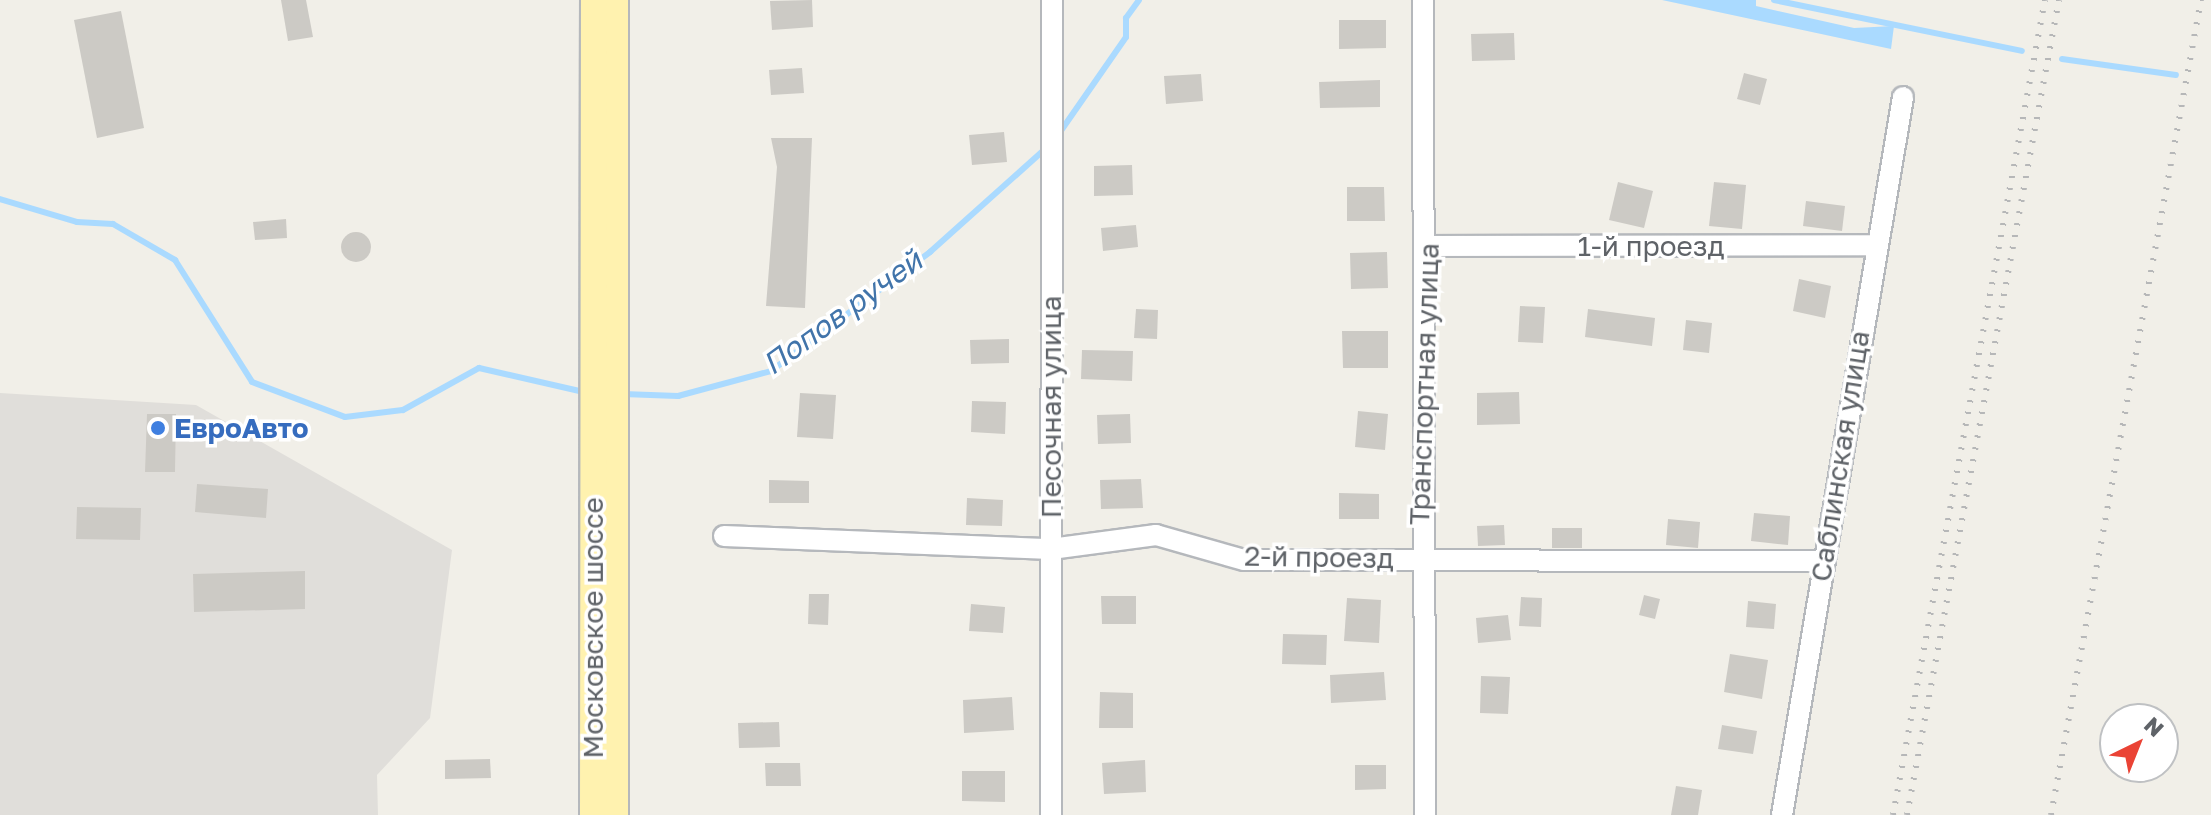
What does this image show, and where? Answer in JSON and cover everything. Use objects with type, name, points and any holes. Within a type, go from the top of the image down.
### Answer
[{"type":"main road","points":[[594,0],[604,442]]},
{"type":"main road","points":[[604,373],[615,0]]},
{"type":"main road","name":"Московское шоссе","points":[[593,815],[604,442]]},
{"type":"main road","name":"Московское шоссе","points":[[604,442],[615,815]]},
{"type":"street","name":"Песочная улица","points":[[1051,815],[1052,0]]},
{"type":"street","name":"Транспортная улица","points":[[1423,0],[1428,246],[1419,558],[1425,815]]},
{"type":"street","name":"Саблинская улица","points":[[1782,815],[1874,245],[1903,97]]},
{"type":"street","name":"1-й проезд","points":[[1428,246],[1874,245]]},
{"type":"street","name":"2-й проезд","points":[[724,536],[1051,549],[1156,535],[1244,560],[1822,561]]},
{"type":"shaded area","points":[[0,393],[196,405],[452,550],[430,718],[377,775],[378,815],[0,815]]},
{"type":"water","points":[[1662,0],[1756,0],[1756,6],[1854,28],[1894,26],[1891,49]]},
{"type":"building","points":[[281,0],[306,0],[313,37],[288,41]]},
{"type":"building","points":[[812,0],[813,27],[772,30],[770,1]]},
{"type":"building","points":[[121,11],[144,128],[97,138],[74,20]]},
{"type":"building","points":[[1339,20],[1386,20],[1386,48],[1339,49]]},
{"type":"building","points":[[1514,33],[1515,60],[1472,61],[1471,34]]},
{"type":"building","points":[[802,68],[804,93],[771,95],[769,70]]},
{"type":"building","points":[[1744,73],[1767,79],[1760,105],[1737,99]]},
{"type":"building","points":[[1201,74],[1203,101],[1166,104],[1164,76]]},
{"type":"building","points":[[1380,80],[1380,107],[1320,108],[1319,82]]},
{"type":"building","points":[[1004,132],[1007,162],[972,165],[969,135]]},
{"type":"building","points":[[771,138],[812,138],[805,308],[766,306],[777,167]]},
{"type":"building","points":[[1132,165],[1133,195],[1094,196],[1094,166]]},
{"type":"building","points":[[1618,182],[1653,191],[1644,228],[1609,220]]},
{"type":"building","points":[[1714,182],[1746,185],[1742,229],[1709,226]]},
{"type":"building","points":[[1347,187],[1384,187],[1385,221],[1347,221]]},
{"type":"building","points":[[1806,201],[1845,206],[1842,231],[1803,226]]},
{"type":"building","points":[[286,219],[287,238],[255,240],[253,222]]},
{"type":"building","points":[[1136,225],[1138,247],[1103,251],[1101,228]]},
{"type":"building","points":[[356,232],[362,233],[370,241],[370,253],[362,261],[356,262],[350,261],[342,253],[341,247],[342,241],[350,233]]},
{"type":"building","points":[[1387,252],[1388,288],[1351,289],[1350,253]]},
{"type":"building","points":[[1799,279],[1831,286],[1825,318],[1793,311]]},
{"type":"building","points":[[1520,306],[1545,307],[1543,343],[1518,342]]},
{"type":"building","points":[[1136,309],[1158,310],[1157,339],[1134,338]]},
{"type":"building","points":[[1588,309],[1655,318],[1652,346],[1585,337]]},
{"type":"building","points":[[1686,320],[1712,323],[1709,353],[1683,350]]},
{"type":"building","points":[[1342,331],[1388,331],[1388,368],[1343,368]]},
{"type":"building","points":[[1009,339],[1009,363],[971,364],[970,340]]},
{"type":"building","points":[[1082,350],[1133,351],[1132,381],[1081,379]]},
{"type":"building","points":[[1519,392],[1520,424],[1477,425],[1477,393]]},
{"type":"building","points":[[800,393],[836,395],[833,439],[797,437]]},
{"type":"building","points":[[972,401],[1006,402],[1005,434],[971,432]]},
{"type":"building","points":[[1358,411],[1388,414],[1385,450],[1355,447]]},
{"type":"building","points":[[147,414],[176,414],[175,472],[145,472]]},
{"type":"building","points":[[1130,414],[1131,443],[1098,444],[1097,415]]},
{"type":"building","points":[[1141,479],[1143,508],[1101,509],[1100,480]]},
{"type":"building","points":[[769,480],[809,481],[809,503],[769,503]]},
{"type":"building","points":[[197,484],[268,489],[266,518],[195,512]]},
{"type":"building","points":[[1339,493],[1379,494],[1379,519],[1339,519]]},
{"type":"building","points":[[967,498],[1003,500],[1002,526],[966,525]]},
{"type":"building","points":[[77,507],[141,508],[140,540],[76,539]]},
{"type":"building","points":[[1754,513],[1790,516],[1788,545],[1751,541]]},
{"type":"building","points":[[1668,519],[1700,522],[1698,548],[1666,545]]},
{"type":"building","points":[[1504,525],[1505,545],[1478,546],[1477,526]]},
{"type":"building","points":[[1552,528],[1582,528],[1582,548],[1552,548]]},
{"type":"building","points":[[305,571],[305,609],[194,612],[193,574]]},
{"type":"building","points":[[809,594],[829,594],[828,625],[808,624]]},
{"type":"building","points":[[1644,595],[1660,599],[1655,619],[1639,615]]},
{"type":"building","points":[[1101,596],[1136,596],[1136,624],[1102,624]]},
{"type":"building","points":[[1521,597],[1542,598],[1541,627],[1519,626]]},
{"type":"building","points":[[1347,598],[1381,600],[1379,643],[1344,641]]},
{"type":"building","points":[[1748,601],[1776,604],[1774,629],[1746,627]]},
{"type":"building","points":[[971,604],[1005,607],[1003,633],[969,631]]},
{"type":"building","points":[[1508,615],[1511,640],[1478,643],[1476,618]]},
{"type":"building","points":[[1283,634],[1327,635],[1326,665],[1282,664]]},
{"type":"building","points":[[1730,654],[1768,660],[1762,699],[1724,692]]},
{"type":"building","points":[[1384,672],[1386,700],[1331,703],[1330,675]]},
{"type":"building","points":[[1481,676],[1510,677],[1508,714],[1480,713]]},
{"type":"building","points":[[1100,692],[1133,693],[1133,728],[1099,728]]},
{"type":"building","points":[[1012,697],[1014,730],[964,733],[963,700]]},
{"type":"building","points":[[779,722],[780,747],[739,748],[738,723]]},
{"type":"building","points":[[1722,725],[1757,731],[1753,754],[1718,749]]},
{"type":"building","points":[[490,759],[491,778],[445,779],[445,760]]},
{"type":"building","points":[[1145,760],[1146,792],[1104,794],[1102,763]]},
{"type":"building","points":[[765,763],[800,763],[801,786],[766,786]]},
{"type":"building","points":[[1355,765],[1386,765],[1386,789],[1355,790]]},
{"type":"building","points":[[962,771],[1005,771],[1005,802],[962,801]]},
{"type":"building","points":[[1676,786],[1702,790],[1698,815],[1671,815]]},
{"type":"waterway","name":"Попов ручей","points":[[1058,135],[1126,37],[1126,18],[1139,0]]},
{"type":"waterway","name":"Попов ручей","points":[[1774,0],[2022,51]]},
{"type":"waterway","name":"Попов ручей","points":[[2062,59],[2176,75]]},
{"type":"waterway","name":"Попов ручей","points":[[623,394],[678,396],[771,371],[930,252],[1045,149]]},
{"type":"waterway","name":"Попов ручей","points":[[0,199],[77,222],[113,224],[175,260],[252,382],[345,417],[403,410],[479,368],[588,393]]},
{"type":"railway","points":[[1893,815],[2045,0]]},
{"type":"railway","points":[[1907,815],[2059,0]]},
{"type":"railway","points":[[2051,815],[2201,0]]},
{"type":"place","name":"ЕвроАвто","points":[[158,428]]}]
